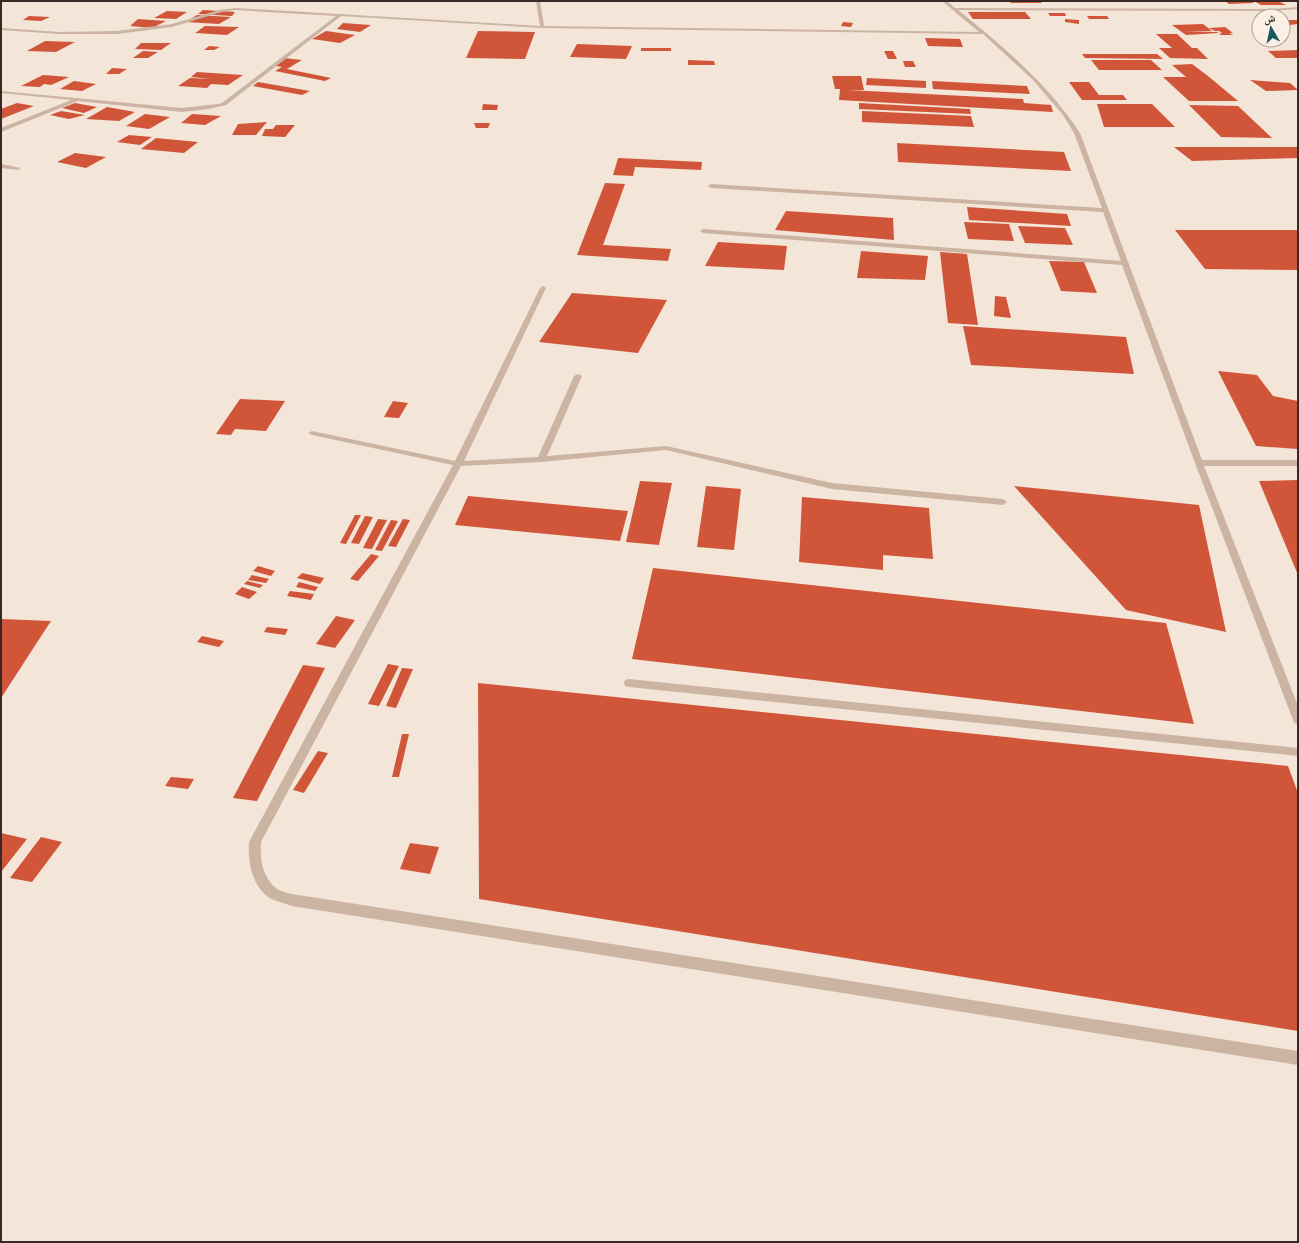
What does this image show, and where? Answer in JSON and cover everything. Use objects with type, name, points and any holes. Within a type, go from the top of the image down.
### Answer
[{"type":"street","points":[[538,1],[542,27]]},
{"type":"street","points":[[944,1],[984,33],[1043,88],[1060,107],[1077,133],[1199,463],[1298,720]]},
{"type":"street","points":[[1,29],[75,34],[129,32],[181,23],[221,10],[235,8],[542,27],[984,33]]},
{"type":"street","points":[[954,9],[1272,10],[1298,8]]},
{"type":"street","points":[[1,92],[182,110],[202,109],[224,104],[340,15]]},
{"type":"street","points":[[1,130],[77,99]]},
{"type":"street","points":[[1,166],[18,168]]},
{"type":"street","points":[[711,186],[1105,210]]},
{"type":"street","points":[[703,231],[1125,263]]},
{"type":"street","points":[[543,288],[458,464],[255,842],[254,860],[260,878],[273,893],[292,900],[1298,1058]]},
{"type":"street","points":[[541,459],[578,376]]},
{"type":"street","points":[[312,432],[458,464],[541,459],[666,448],[832,486],[1003,502]]},
{"type":"street","points":[[1199,463],[1298,463]]},
{"type":"street","points":[[629,683],[1298,752]]},
{"type":"building","points":[[1009,1],[1040,1],[1042,3],[1011,3]]},
{"type":"building","points":[[1225,1],[1251,1],[1254,3],[1229,4]]},
{"type":"building","points":[[1254,1],[1278,1],[1286,5],[1261,5]]},
{"type":"building","points":[[203,10],[235,12],[232,16],[198,14]]},
{"type":"building","points":[[167,11],[187,12],[176,19],[154,18]]},
{"type":"building","points":[[968,12],[1025,12],[1031,19],[973,19]]},
{"type":"building","points":[[1048,13],[1065,13],[1066,16],[1050,16]]},
{"type":"building","points":[[197,15],[231,17],[219,24],[186,22]]},
{"type":"building","points":[[29,16],[50,17],[41,21],[23,20]]},
{"type":"building","points":[[1087,16],[1107,16],[1109,19],[1089,19]]},
{"type":"building","points":[[138,19],[166,21],[152,28],[130,26]]},
{"type":"building","points":[[1065,19],[1079,20],[1079,24],[1065,22]]},
{"type":"building","points":[[1291,20],[1298,21],[1298,24],[1291,25]]},
{"type":"building","points":[[843,22],[853,23],[851,27],[841,26]]},
{"type":"building","points":[[343,23],[371,25],[360,32],[337,29]]},
{"type":"building","points":[[1203,24],[1212,31],[1184,31],[1219,33],[1186,35],[1172,25]]},
{"type":"building","points":[[205,26],[239,27],[227,35],[195,33]]},
{"type":"building","points":[[1225,27],[1233,33],[1229,33],[1233,35],[1221,35],[1219,34],[1222,33],[1219,31],[1209,28]]},
{"type":"building","points":[[326,31],[355,35],[340,43],[312,39]]},
{"type":"building","points":[[478,31],[535,32],[525,59],[466,58]]},
{"type":"building","points":[[1156,34],[1177,34],[1192,48],[1197,48],[1208,59],[1170,58],[1159,48],[1172,48]]},
{"type":"building","points":[[925,38],[960,39],[963,47],[928,46]]},
{"type":"building","points":[[45,41],[75,42],[56,52],[27,51]]},
{"type":"building","points":[[141,43],[171,43],[161,50],[135,49]]},
{"type":"building","points":[[577,44],[632,46],[626,59],[570,57]]},
{"type":"building","points":[[209,46],[220,47],[214,50],[204,50]]},
{"type":"building","points":[[641,48],[671,48],[671,51],[641,51]]},
{"type":"building","points":[[1298,50],[1298,58],[1276,58],[1268,51]]},
{"type":"building","points":[[143,51],[158,52],[148,58],[133,58]]},
{"type":"building","points":[[884,51],[893,51],[897,59],[888,59]]},
{"type":"building","points":[[1082,54],[1157,54],[1163,59],[1085,58]]},
{"type":"building","points":[[284,58],[302,60],[287,69],[331,78],[325,81],[275,71],[282,67],[276,66]]},
{"type":"building","points":[[688,60],[714,61],[715,65],[688,65]]},
{"type":"building","points":[[1091,60],[1151,60],[1162,70],[1099,70]]},
{"type":"building","points":[[903,61],[913,61],[916,67],[905,67]]},
{"type":"building","points":[[1192,64],[1238,101],[1189,101],[1163,77],[1186,77],[1172,65]]},
{"type":"building","points":[[112,68],[127,69],[119,74],[106,74]]},
{"type":"building","points":[[197,72],[243,75],[228,85],[211,84],[207,88],[178,86],[190,78],[211,79],[191,77]]},
{"type":"building","points":[[43,75],[69,77],[51,85],[44,84],[40,87],[21,86]]},
{"type":"building","points":[[832,76],[861,76],[864,90],[848,90],[1023,99],[1024,103],[1051,105],[1053,112],[839,100],[840,89],[835,89]]},
{"type":"building","points":[[867,78],[926,81],[926,88],[866,85]]},
{"type":"building","points":[[1250,80],[1290,83],[1298,90],[1266,91]]},
{"type":"building","points":[[74,81],[96,84],[82,91],[60,89]]},
{"type":"building","points":[[932,81],[1027,86],[1030,94],[933,89]]},
{"type":"building","points":[[258,82],[310,91],[302,95],[253,86]]},
{"type":"building","points":[[1069,82],[1089,82],[1099,95],[1123,95],[1127,100],[1082,100]]},
{"type":"building","points":[[17,103],[34,106],[1,119],[1,109]]},
{"type":"building","points":[[75,103],[97,107],[84,113],[62,108]]},
{"type":"building","points":[[859,103],[970,109],[971,114],[859,109]]},
{"type":"building","points":[[483,104],[498,105],[497,110],[482,110]]},
{"type":"building","points":[[1097,104],[1152,104],[1175,127],[1104,127]]},
{"type":"building","points":[[1189,105],[1238,106],[1272,138],[1221,137]]},
{"type":"building","points":[[107,107],[135,112],[119,121],[86,119]]},
{"type":"building","points":[[61,111],[85,115],[69,119],[50,115]]},
{"type":"building","points":[[862,111],[971,116],[974,127],[862,122]]},
{"type":"building","points":[[145,114],[170,117],[149,129],[126,126]]},
{"type":"building","points":[[192,114],[221,116],[205,125],[181,123]]},
{"type":"building","points":[[267,122],[256,135],[232,135],[238,124]]},
{"type":"building","points":[[474,123],[490,123],[488,128],[476,128]]},
{"type":"building","points":[[276,125],[295,125],[285,137],[262,136],[265,129],[273,129]]},
{"type":"building","points":[[129,135],[152,137],[140,145],[117,142]]},
{"type":"building","points":[[156,138],[198,142],[184,153],[141,149]]},
{"type":"building","points":[[897,143],[1064,152],[1071,171],[898,162]]},
{"type":"building","points":[[1174,147],[1298,147],[1298,158],[1192,161]]},
{"type":"building","points":[[75,153],[106,157],[86,168],[57,162]]},
{"type":"building","points":[[618,158],[702,162],[701,170],[635,167],[633,176],[613,175]]},
{"type":"building","points":[[605,183],[625,184],[603,245],[671,249],[668,261],[577,255]]},
{"type":"building","points":[[967,207],[1067,214],[1071,226],[969,220]]},
{"type":"building","points":[[786,211],[893,218],[894,240],[775,230]]},
{"type":"building","points":[[964,222],[1009,224],[1014,241],[968,239]]},
{"type":"building","points":[[1018,226],[1065,228],[1073,245],[1025,243]]},
{"type":"building","points":[[1175,230],[1298,230],[1298,270],[1205,269]]},
{"type":"building","points":[[718,242],[787,246],[784,270],[705,266]]},
{"type":"building","points":[[861,251],[928,256],[925,280],[857,278]]},
{"type":"building","points":[[940,252],[967,254],[978,325],[948,323]]},
{"type":"building","points":[[1049,261],[1084,262],[1097,293],[1061,291]]},
{"type":"building","points":[[572,293],[667,300],[638,353],[539,342]]},
{"type":"building","points":[[995,296],[1006,297],[1011,318],[994,316]]},
{"type":"building","points":[[963,326],[1126,337],[1134,374],[971,365]]},
{"type":"building","points":[[1218,371],[1257,375],[1273,396],[1298,401],[1298,449],[1256,446]]},
{"type":"building","points":[[240,399],[285,401],[266,431],[235,429],[231,435],[216,434]]},
{"type":"building","points":[[393,401],[408,403],[399,418],[384,417]]},
{"type":"building","points":[[1298,480],[1298,575],[1259,481]]},
{"type":"building","points":[[640,481],[672,483],[659,545],[626,542]]},
{"type":"building","points":[[706,486],[741,489],[734,550],[697,547]]},
{"type":"building","points":[[1014,486],[1199,505],[1226,632],[1126,610]]},
{"type":"building","points":[[468,496],[628,511],[620,541],[455,525]]},
{"type":"building","points":[[802,497],[929,508],[933,559],[883,555],[883,570],[799,562]]},
{"type":"building","points":[[355,515],[361,515],[346,544],[340,543]]},
{"type":"building","points":[[365,516],[373,517],[359,544],[351,543]]},
{"type":"building","points":[[378,519],[387,520],[372,549],[363,548]]},
{"type":"building","points":[[403,519],[410,520],[396,547],[388,546]]},
{"type":"building","points":[[391,520],[398,521],[382,551],[375,550]]},
{"type":"building","points":[[371,554],[379,556],[358,581],[350,579]]},
{"type":"building","points":[[258,566],[275,571],[271,576],[253,571]]},
{"type":"building","points":[[653,568],[1166,623],[1194,724],[632,659]]},
{"type":"building","points":[[302,573],[324,578],[320,584],[297,578]]},
{"type":"building","points":[[252,575],[269,579],[266,583],[248,580]]},
{"type":"building","points":[[247,581],[263,585],[260,588],[244,584]]},
{"type":"building","points":[[299,582],[318,587],[315,591],[296,587]]},
{"type":"building","points":[[242,587],[257,592],[249,599],[235,594]]},
{"type":"building","points":[[290,591],[314,594],[311,600],[287,596]]},
{"type":"building","points":[[336,616],[355,620],[335,648],[316,644]]},
{"type":"building","points":[[1,619],[51,621],[1,698]]},
{"type":"building","points":[[267,627],[288,629],[285,635],[264,632]]},
{"type":"building","points":[[202,636],[224,641],[219,647],[197,642]]},
{"type":"building","points":[[388,664],[399,666],[379,706],[368,704]]},
{"type":"building","points":[[303,665],[325,668],[257,801],[233,798]]},
{"type":"building","points":[[402,668],[413,669],[396,708],[386,706]]},
{"type":"building","points":[[478,683],[1288,766],[1298,793],[1298,1031],[479,899]]},
{"type":"building","points":[[402,734],[409,734],[399,777],[392,777]]},
{"type":"building","points":[[318,751],[328,753],[304,793],[293,790]]},
{"type":"building","points":[[171,777],[194,779],[188,789],[165,786]]},
{"type":"building","points":[[1,833],[27,839],[1,872]]},
{"type":"building","points":[[41,837],[62,842],[32,882],[10,878]]},
{"type":"building","points":[[410,843],[439,847],[430,874],[400,869]]}]
